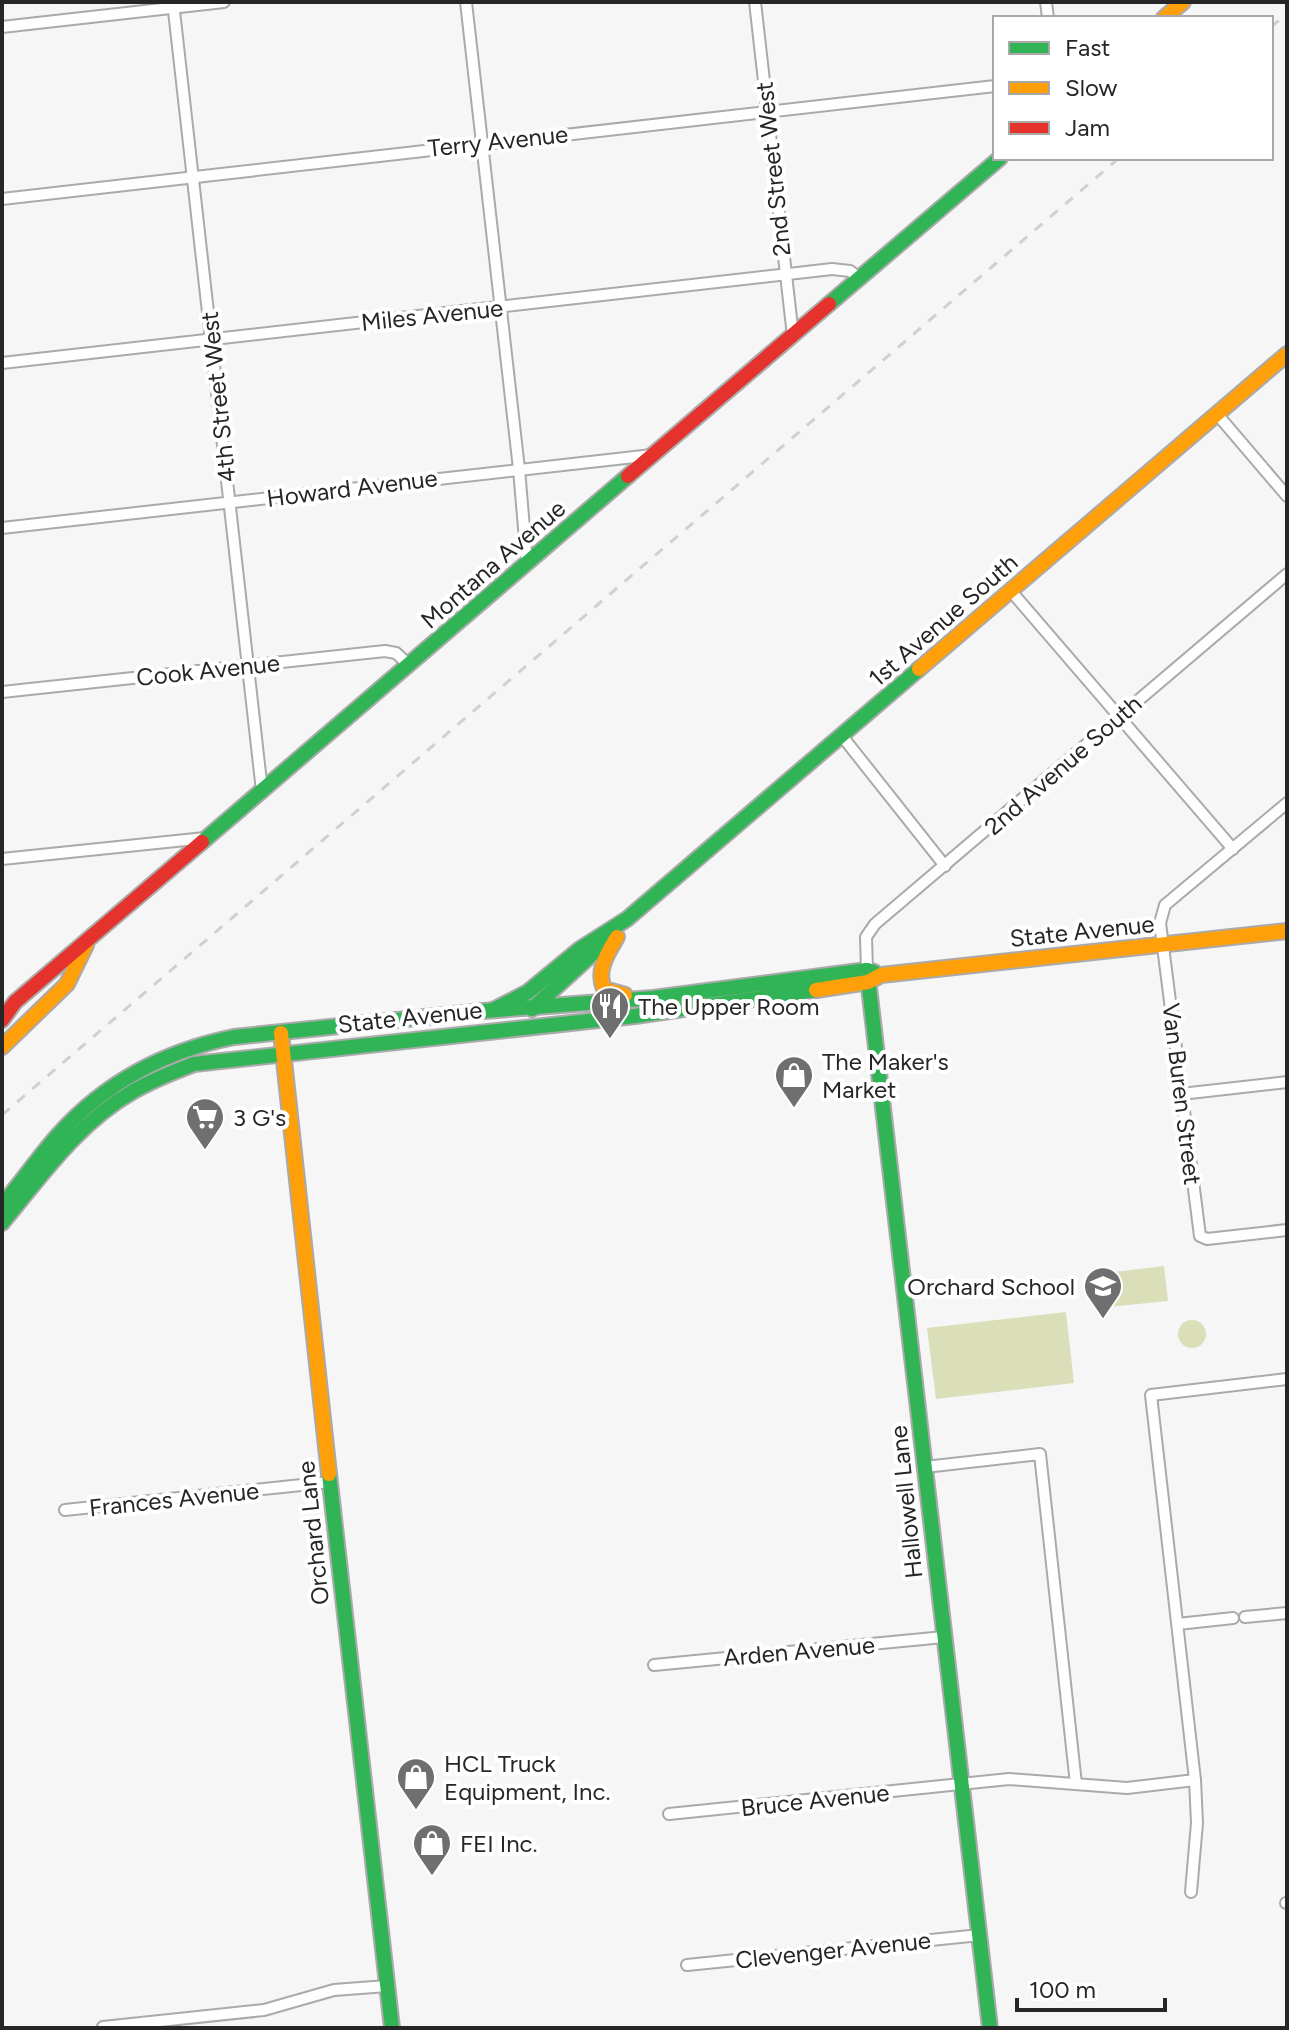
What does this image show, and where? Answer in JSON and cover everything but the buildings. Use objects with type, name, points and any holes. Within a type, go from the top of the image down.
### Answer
[{"type":"main road","points":[[1166,16],[1183,2]]},
{"type":"main road","name":"Montana Avenue","points":[[2,1020],[8,1005],[998,160]]},
{"type":"main road","name":"1st Avenue South","points":[[386,1042],[509,1022],[533,1007],[595,953],[627,919],[1287,354]]},
{"type":"main road","points":[[627,919],[602,967],[601,985],[611,992],[653,998]]},
{"type":"main road","name":"1st Avenue South","points":[[493,1010],[524,996],[581,948],[627,919]]},
{"type":"main road","name":"State Avenue","points":[[2,1205],[75,1117],[124,1077],[162,1057],[196,1045],[493,1010],[653,998],[1287,931]]},
{"type":"main road","points":[[2,1047],[67,984],[95,933]]},
{"type":"main road","name":"State Avenue","points":[[2,1223],[70,1141],[107,1107],[131,1091],[194,1064],[635,1016],[872,976]]},
{"type":"main road","name":"Hallowell Lane","points":[[872,976],[990,2028]]},
{"type":"main road","name":"Orchard Lane","points":[[281,1033],[392,2028]]},
{"type":"street","points":[[2,27],[174,5],[224,2]]},
{"type":"street","points":[[466,2],[527,564]]},
{"type":"street","name":"2nd Street West","points":[[755,2],[793,336]]},
{"type":"street","name":"4th Street West","points":[[174,5],[262,791]]},
{"type":"street","name":"Terry Avenue","points":[[2,199],[993,86]]},
{"type":"street","name":"Miles Avenue","points":[[2,363],[785,274],[842,269],[860,279]]},
{"type":"street","points":[[1217,414],[1287,496]]},
{"type":"street","name":"Howard Avenue","points":[[2,528],[654,455]]},
{"type":"street","name":"2nd Avenue South","points":[[872,976],[866,937],[875,924],[1287,574]]},
{"type":"street","points":[[1011,591],[1233,849]]},
{"type":"street","name":"Cook Avenue","points":[[2,692],[385,651],[396,653],[409,665]]},
{"type":"street","points":[[842,736],[945,866]]},
{"type":"street","name":"Van Buren Street","points":[[1287,803],[1165,905],[1160,923],[1200,1236],[1207,1239],[1287,1230]]},
{"type":"street","points":[[2,859],[207,837]]},
{"type":"street","points":[[1181,1094],[1287,1082]]},
{"type":"street","points":[[1191,1892],[1197,1823],[1195,1780],[1151,1395],[1287,1379]]},
{"type":"street","points":[[925,1467],[1040,1454],[1076,1784]]},
{"type":"street","name":"Frances Avenue","points":[[65,1510],[330,1482]]},
{"type":"street","points":[[1178,1624],[1287,1613]]},
{"type":"street","name":"Arden Avenue","points":[[654,1665],[944,1637]]},
{"type":"street","name":"Bruce Avenue","points":[[669,1814],[1009,1779],[1127,1788],[1195,1780]]},
{"type":"street","name":"Clevenger Avenue","points":[[687,1965],[980,1935]]},
{"type":"street","points":[[103,2027],[264,2010],[334,1990],[387,1986]]},
{"type":"green space","points":[[1164,1266],[1168,1301],[1108,1307],[1105,1273]]},
{"type":"green space","points":[[1066,1312],[1074,1383],[936,1399],[927,1328]]},
{"type":"green space","points":[[1192,1320],[1202,1324],[1206,1334],[1202,1344],[1192,1348],[1182,1344],[1178,1334],[1182,1324]]},
{"type":"railway","points":[[1273,25],[1287,14]]},
{"type":"railway","points":[[2,1115],[1117,160]]},
{"type":"traffic: fast","points":[[829,304],[998,160]]},
{"type":"traffic: fast","points":[[202,842],[628,476]]},
{"type":"traffic: fast","points":[[493,1010],[528,992],[580,949],[627,919],[919,669]]},
{"type":"traffic: fast","points":[[532,1009],[614,934]]},
{"type":"traffic: fast","points":[[867,970],[990,2028]]},
{"type":"traffic: fast","points":[[2,1205],[60,1133],[97,1098],[161,1060],[209,1043],[234,1037],[483,1011],[653,998],[867,970],[874,972]]},
{"type":"traffic: fast","points":[[2,1223],[61,1152],[94,1119],[140,1088],[194,1064],[635,1016],[816,990]]},
{"type":"traffic: fast","points":[[329,1474],[392,2028]]},
{"type":"traffic: slow","points":[[1166,16],[1183,2]]},
{"type":"traffic: slow","points":[[919,669],[1287,354]]},
{"type":"traffic: slow","points":[[816,990],[868,982],[881,975],[1287,931]]},
{"type":"traffic: slow","points":[[617,937],[601,975],[604,989],[625,995]]},
{"type":"traffic: slow","points":[[2,1047],[67,984],[86,945]]},
{"type":"traffic: slow","points":[[281,1033],[329,1474]]},
{"type":"traffic: jam","points":[[628,476],[829,304]]},
{"type":"traffic: jam","points":[[2,1020],[15,1002],[202,842]]},
{"type":"place","name":"The Upper Room","points":[[610,1040]]},
{"type":"place","name":"The Maker's Market","points":[[794,1109]]},
{"type":"place","name":"3 G's","points":[[205,1151]]},
{"type":"place","name":"Orchard School","points":[[1103,1320]]},
{"type":"place","name":"HCL Truck Equipment, Inc.","points":[[416,1811]]},
{"type":"place","name":"FEI Inc.","points":[[432,1877]]}]
